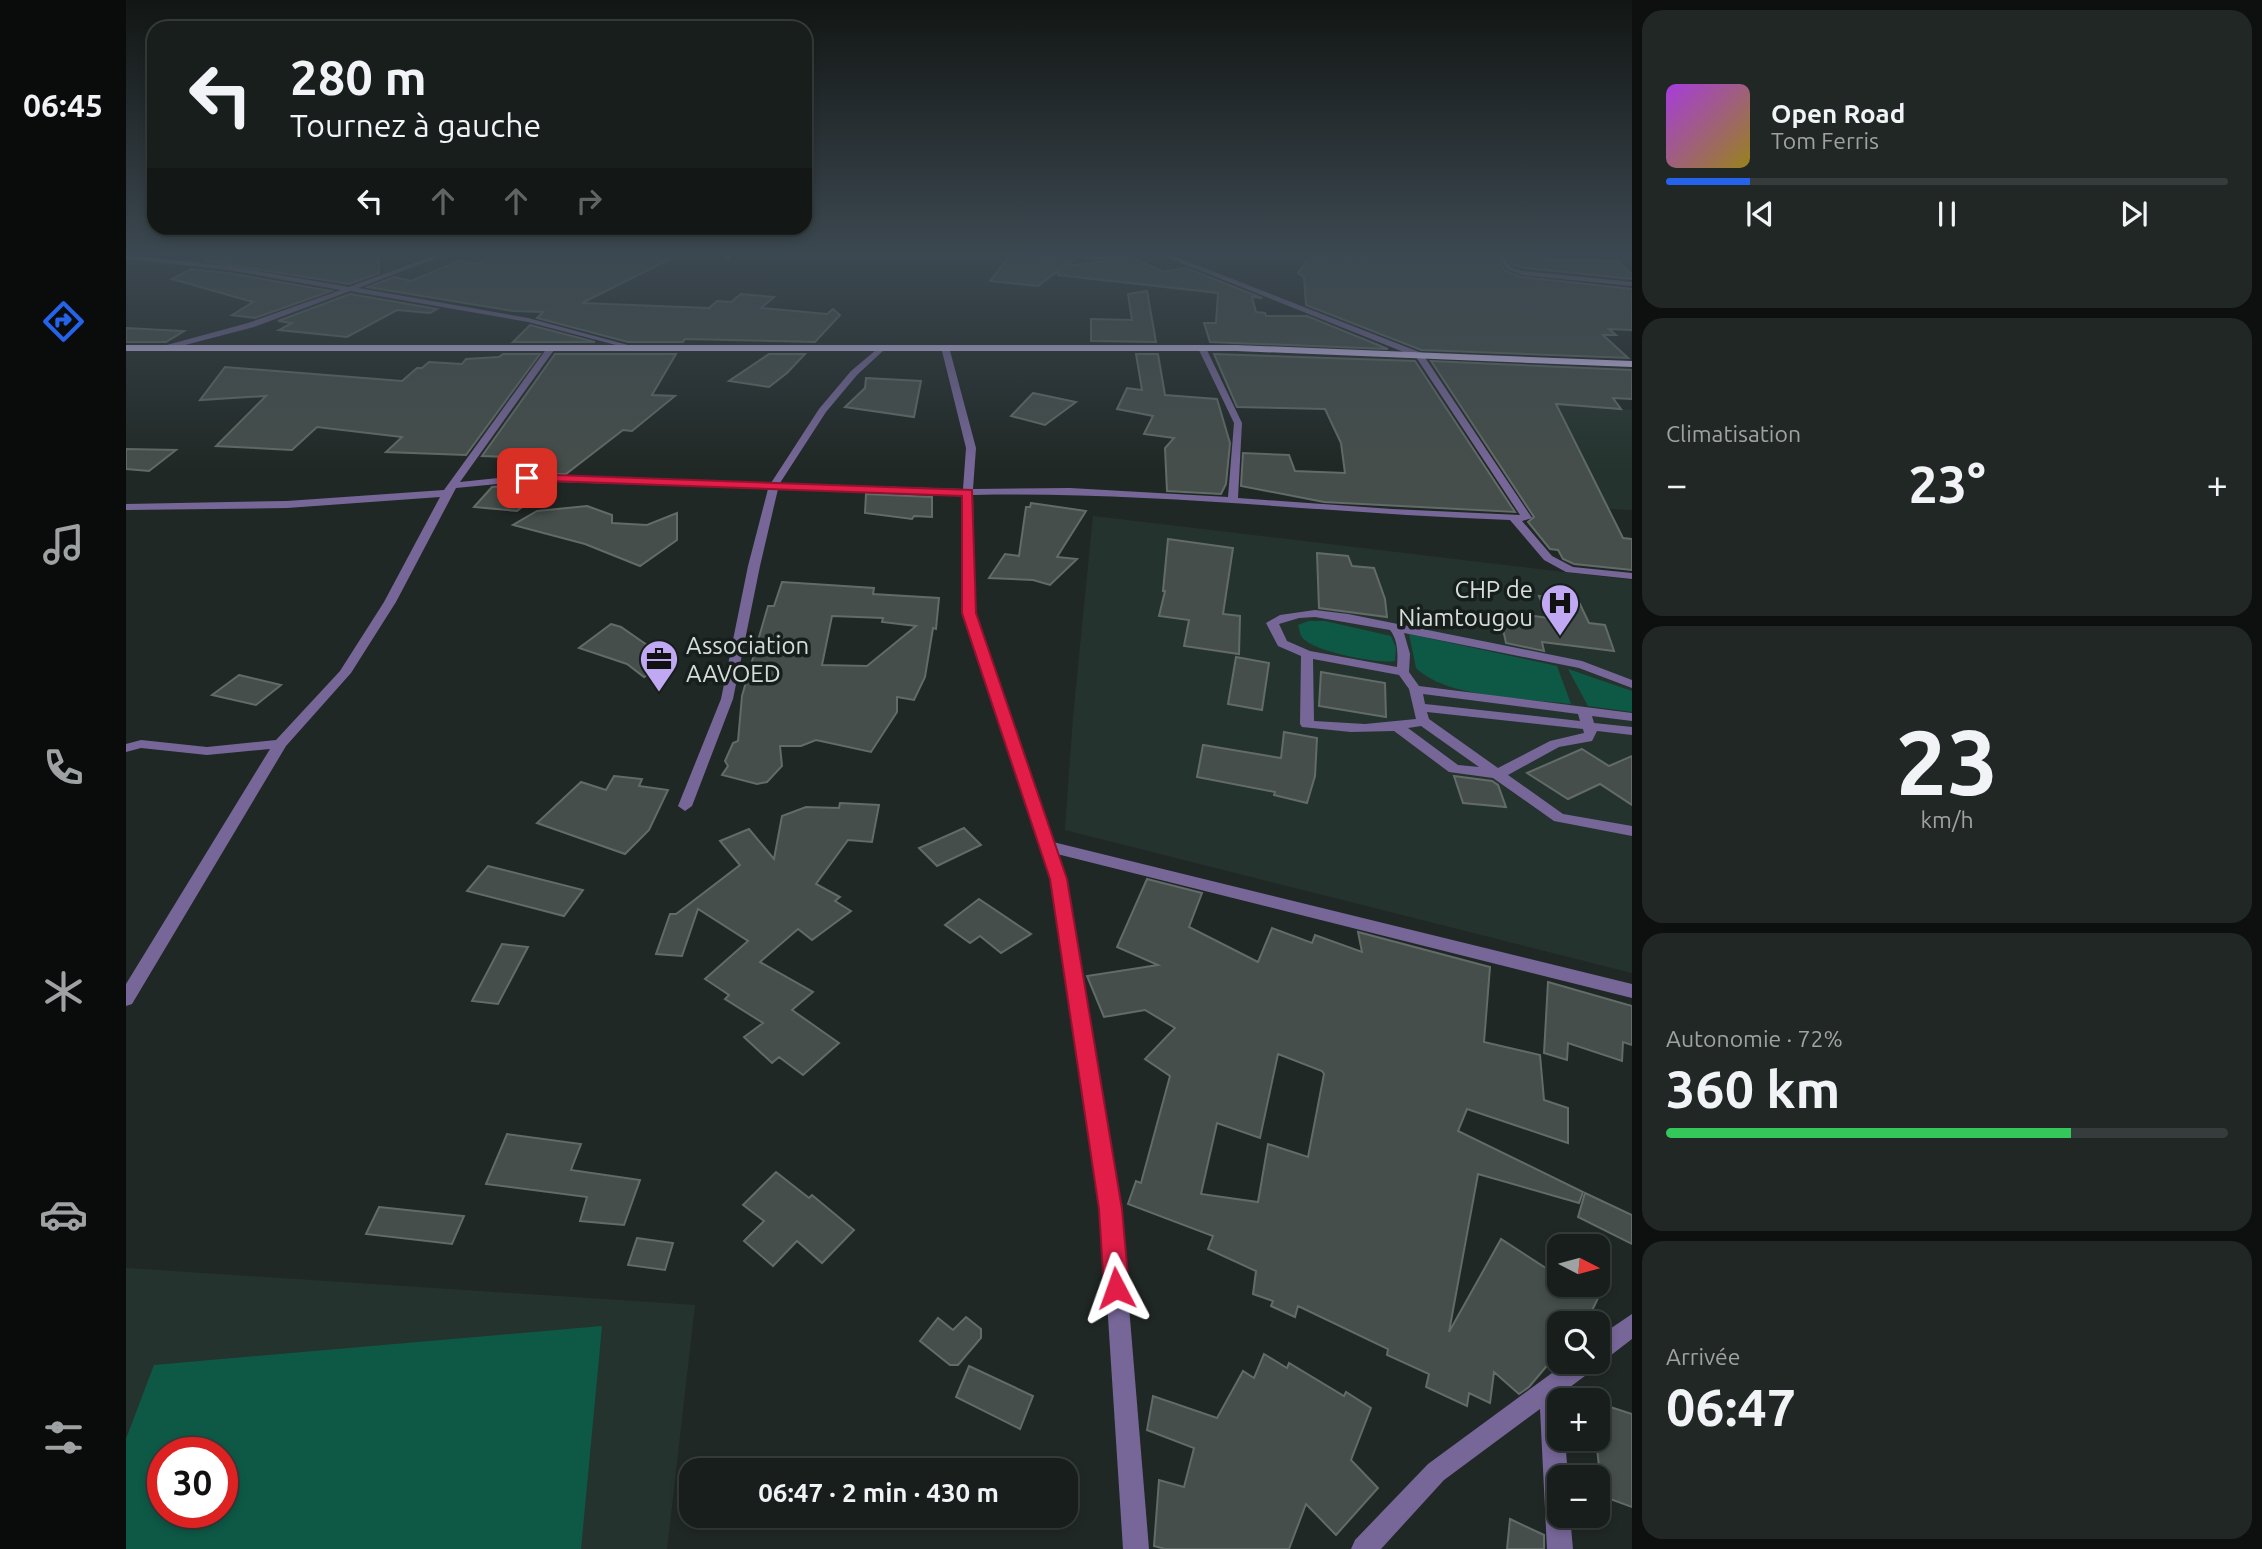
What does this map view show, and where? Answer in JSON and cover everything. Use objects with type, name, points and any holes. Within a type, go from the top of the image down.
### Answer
[{"type":"highway","points":[[126,348],[1202,348],[1632,364]]},
{"type":"street","points":[[166,348],[246,326]]},
{"type":"street","points":[[552,326],[635,348]]},
{"type":"street","points":[[126,507],[225,508],[364,501],[527,478],[968,492],[1034,490],[1233,498],[1374,511],[1527,518],[1419,355],[1346,326]]},
{"type":"street","points":[[685,806],[727,699],[754,566],[774,485],[822,411],[853,373],[882,347]]},
{"type":"street","points":[[945,348],[971,448],[968,492],[969,613],[1058,879],[1111,1209],[1136,1549]]},
{"type":"street","points":[[1202,348],[1238,423],[1233,498]]},
{"type":"street","points":[[126,999],[279,744],[345,673],[410,567],[451,489],[550,350]]},
{"type":"street","points":[[1513,517],[1548,558],[1570,570],[1632,576]]},
{"type":"street","points":[[1403,673],[1307,654],[1282,643],[1272,623],[1281,617],[1302,614],[1330,615],[1582,665],[1632,684]]},
{"type":"street","points":[[1394,627],[1400,635],[1404,654],[1403,673],[1415,689],[1421,714],[1559,818],[1632,831]]},
{"type":"street","points":[[1307,654],[1307,724],[1360,730],[1399,728],[1421,714],[1632,731]]},
{"type":"street","points":[[1415,689],[1632,717]]},
{"type":"street","points":[[1399,728],[1454,769],[1498,774],[1555,744],[1587,738],[1591,733],[1583,710]]},
{"type":"street","points":[[126,748],[141,744],[207,751],[279,744]]},
{"type":"street","points":[[1047,846],[1632,991]]},
{"type":"street","points":[[1610,1342],[1632,1325]]},
{"type":"street","points":[[1550,1388],[1569,1374]]},
{"type":"street","points":[[1364,1549],[1436,1472],[1547,1390]]},
{"type":"street","points":[[1554,1451],[1560,1549]]},
{"type":"shaded area","points":[[1503,401],[1632,410],[1632,510],[1571,507]]},
{"type":"shaded area","points":[[1093,516],[1632,580],[1632,973],[1065,830]]},
{"type":"shaded area","points":[[126,1268],[695,1305],[667,1549],[126,1549]]},
{"type":"green space","points":[[1309,621],[1325,621],[1391,636],[1396,648],[1395,661],[1376,661],[1322,649],[1302,637],[1298,625]]},
{"type":"green space","points":[[1409,634],[1557,666],[1571,704],[1489,695],[1448,686],[1416,668]]},
{"type":"green space","points":[[1568,669],[1632,691],[1632,712],[1588,706]]},
{"type":"green space","points":[[602,1326],[581,1549],[126,1549],[126,1439],[154,1365]]},
{"type":"building","points":[[286,326],[367,326],[347,337],[279,330]]},
{"type":"building","points":[[529,326],[535,326],[595,342],[513,342]]},
{"type":"building","points":[[568,326],[830,326],[815,342],[685,339],[683,342],[628,342]]},
{"type":"building","points":[[1091,326],[1153,326],[1156,342],[1091,341]]},
{"type":"building","points":[[1205,326],[1332,326],[1388,349],[1210,342]]},
{"type":"building","points":[[1360,326],[1632,326],[1632,330],[1609,329],[1616,335],[1603,335],[1628,358],[1421,350]]},
{"type":"building","points":[[126,328],[184,331],[166,342],[126,342]]},
{"type":"building","points":[[503,354],[540,354],[466,455],[386,452],[402,437],[317,427],[292,450],[216,446],[266,396],[200,400],[225,367],[402,381],[429,362],[462,364],[466,359],[499,357]]},
{"type":"building","points":[[555,354],[676,354],[652,395],[675,396],[632,431],[623,430],[566,474],[504,475],[512,466],[500,465],[507,457],[482,456]]},
{"type":"building","points":[[769,354],[805,354],[769,387],[729,381]]},
{"type":"building","points":[[1136,354],[1158,354],[1165,395],[1217,399],[1230,443],[1226,484],[1221,494],[1167,491],[1165,448],[1174,438],[1144,434],[1153,416],[1117,409],[1127,388],[1142,390]]},
{"type":"building","points":[[1214,354],[1415,361],[1515,512],[1324,502],[1241,486],[1243,453],[1289,455],[1295,471],[1345,473],[1341,443],[1325,409],[1237,407]]},
{"type":"building","points":[[1431,361],[1632,370],[1632,399],[1613,398],[1621,409],[1556,404],[1623,538],[1632,539],[1632,570],[1574,564],[1563,559],[1558,550],[1550,549],[1528,522],[1534,517]]},
{"type":"building","points":[[866,378],[921,381],[914,417],[845,407],[865,388]]},
{"type":"building","points":[[1033,393],[1076,402],[1045,425],[1011,416]]},
{"type":"building","points":[[126,449],[176,450],[149,471],[126,469]]},
{"type":"building","points":[[552,484],[517,511],[474,507],[492,487]]},
{"type":"building","points":[[866,494],[932,497],[932,517],[914,516],[912,519],[865,513]]},
{"type":"building","points":[[1031,503],[1086,511],[1057,557],[1077,559],[1050,585],[1033,580],[989,578],[1005,554],[1019,556],[1026,507],[1030,507]]},
{"type":"building","points":[[587,506],[612,515],[612,523],[647,525],[677,513],[677,540],[640,566],[585,544],[513,525],[537,511]]},
{"type":"building","points":[[1168,539],[1233,548],[1223,614],[1240,616],[1239,654],[1184,646],[1189,620],[1159,616],[1165,591]]},
{"type":"building","points":[[1317,553],[1348,556],[1352,566],[1374,568],[1385,599],[1387,617],[1319,608]]},
{"type":"building","points":[[782,582],[874,588],[873,594],[939,598],[936,629],[933,628],[925,677],[914,700],[897,697],[897,712],[871,752],[816,740],[801,746],[780,746],[782,766],[767,782],[757,784],[722,775],[728,766],[725,761],[733,743],[738,741],[742,696],[768,606],[774,606]],"holes":[[[832,616],[883,618],[882,622],[916,626],[867,666],[822,665]]]},
{"type":"building","points":[[1539,596],[1578,600],[1589,623],[1605,625],[1614,651],[1542,642],[1544,651],[1506,643],[1499,611],[1548,618]]},
{"type":"building","points":[[611,624],[621,627],[673,663],[644,677],[627,664],[579,648]]},
{"type":"building","points":[[1236,657],[1269,663],[1262,710],[1228,704]]},
{"type":"building","points":[[1321,672],[1385,683],[1386,717],[1319,706]]},
{"type":"building","points":[[239,675],[281,685],[256,705],[212,695]]},
{"type":"building","points":[[1284,732],[1317,738],[1315,776],[1307,803],[1274,795],[1275,792],[1197,777],[1203,745],[1281,758]]},
{"type":"building","points":[[1582,749],[1609,766],[1632,756],[1632,805],[1600,784],[1568,799],[1527,773]]},
{"type":"building","points":[[614,776],[642,779],[639,786],[668,790],[649,830],[625,854],[537,823],[581,782],[606,790]]},
{"type":"building","points":[[1454,776],[1492,781],[1498,785],[1506,807],[1463,803]]},
{"type":"building","points":[[840,803],[879,805],[872,842],[848,840],[816,884],[840,897],[835,901],[851,911],[812,940],[798,929],[760,962],[813,992],[792,1010],[839,1043],[803,1075],[779,1057],[772,1063],[744,1037],[763,1023],[725,999],[729,995],[705,979],[748,941],[698,909],[682,956],[656,954],[670,914],[676,914],[740,865],[720,841],[749,829],[774,859],[782,816],[806,807],[839,808]]},
{"type":"building","points":[[964,828],[981,845],[937,866],[919,848]]},
{"type":"building","points":[[488,866],[583,890],[564,916],[467,891]]},
{"type":"building","points":[[1147,879],[1202,893],[1189,927],[1258,962],[1272,928],[1312,943],[1315,935],[1362,952],[1358,932],[1490,967],[1484,1042],[1540,1055],[1544,1100],[1568,1108],[1568,1143],[1467,1109],[1458,1131],[1583,1192],[1579,1203],[1478,1174],[1449,1332],[1501,1239],[1547,1269],[1547,1297],[1599,1297],[1592,1311],[1547,1311],[1547,1366],[1529,1387],[1519,1394],[1494,1372],[1490,1403],[1469,1393],[1467,1406],[1426,1387],[1429,1374],[1387,1355],[1388,1349],[1298,1306],[1295,1317],[1271,1306],[1273,1301],[1253,1294],[1256,1271],[1208,1249],[1213,1236],[1128,1204],[1136,1181],[1141,1183],[1170,1076],[1145,1059],[1175,1028],[1145,1010],[1104,1017],[1087,976],[1158,965],[1117,947]],"holes":[[[1278,1054],[1324,1074],[1308,1157],[1268,1144],[1258,1202],[1201,1194],[1217,1123],[1260,1138]]]},
{"type":"building","points":[[979,899],[1031,934],[1001,953],[980,936],[970,943],[945,925]]},
{"type":"building","points":[[502,944],[528,947],[498,1004],[472,1001]]},
{"type":"building","points":[[1548,982],[1632,1006],[1632,1045],[1623,1042],[1622,1061],[1568,1043],[1567,1060],[1544,1053]]},
{"type":"building","points":[[507,1134],[581,1144],[571,1170],[640,1180],[624,1225],[580,1221],[587,1197],[486,1184]]},
{"type":"building","points":[[776,1172],[809,1198],[812,1195],[854,1230],[822,1263],[797,1241],[773,1266],[744,1241],[764,1221],[743,1205]]},
{"type":"building","points":[[1585,1193],[1632,1215],[1632,1244],[1578,1217]]},
{"type":"building","points":[[379,1207],[464,1216],[452,1244],[366,1234]]},
{"type":"building","points":[[637,1238],[673,1243],[665,1270],[628,1265]]},
{"type":"building","points":[[966,1317],[981,1329],[981,1338],[958,1365],[950,1365],[920,1341],[938,1318],[953,1330]]},
{"type":"building","points":[[1264,1354],[1287,1368],[1289,1363],[1344,1396],[1346,1392],[1371,1408],[1351,1460],[1378,1488],[1336,1535],[1306,1504],[1289,1549],[1165,1549],[1154,1546],[1159,1480],[1184,1487],[1194,1448],[1147,1430],[1153,1396],[1217,1418],[1243,1371],[1254,1378]]},
{"type":"building","points":[[969,1366],[1033,1396],[1020,1429],[956,1397]]},
{"type":"building","points":[[1610,1407],[1632,1414],[1632,1507],[1610,1499],[1610,1465],[1599,1465],[1597,1451],[1610,1451]]},
{"type":"building","points":[[1510,1519],[1544,1535],[1544,1549],[1507,1549]]},
{"type":"place","name":"CHP de Niamtougou","points":[[1560,637]]},
{"type":"place","name":"Association AAVOED","points":[[659,693]]},
{"type":"route","points":[[527,478],[968,492],[969,613],[1058,879],[1111,1209],[1116,1288]]}]
